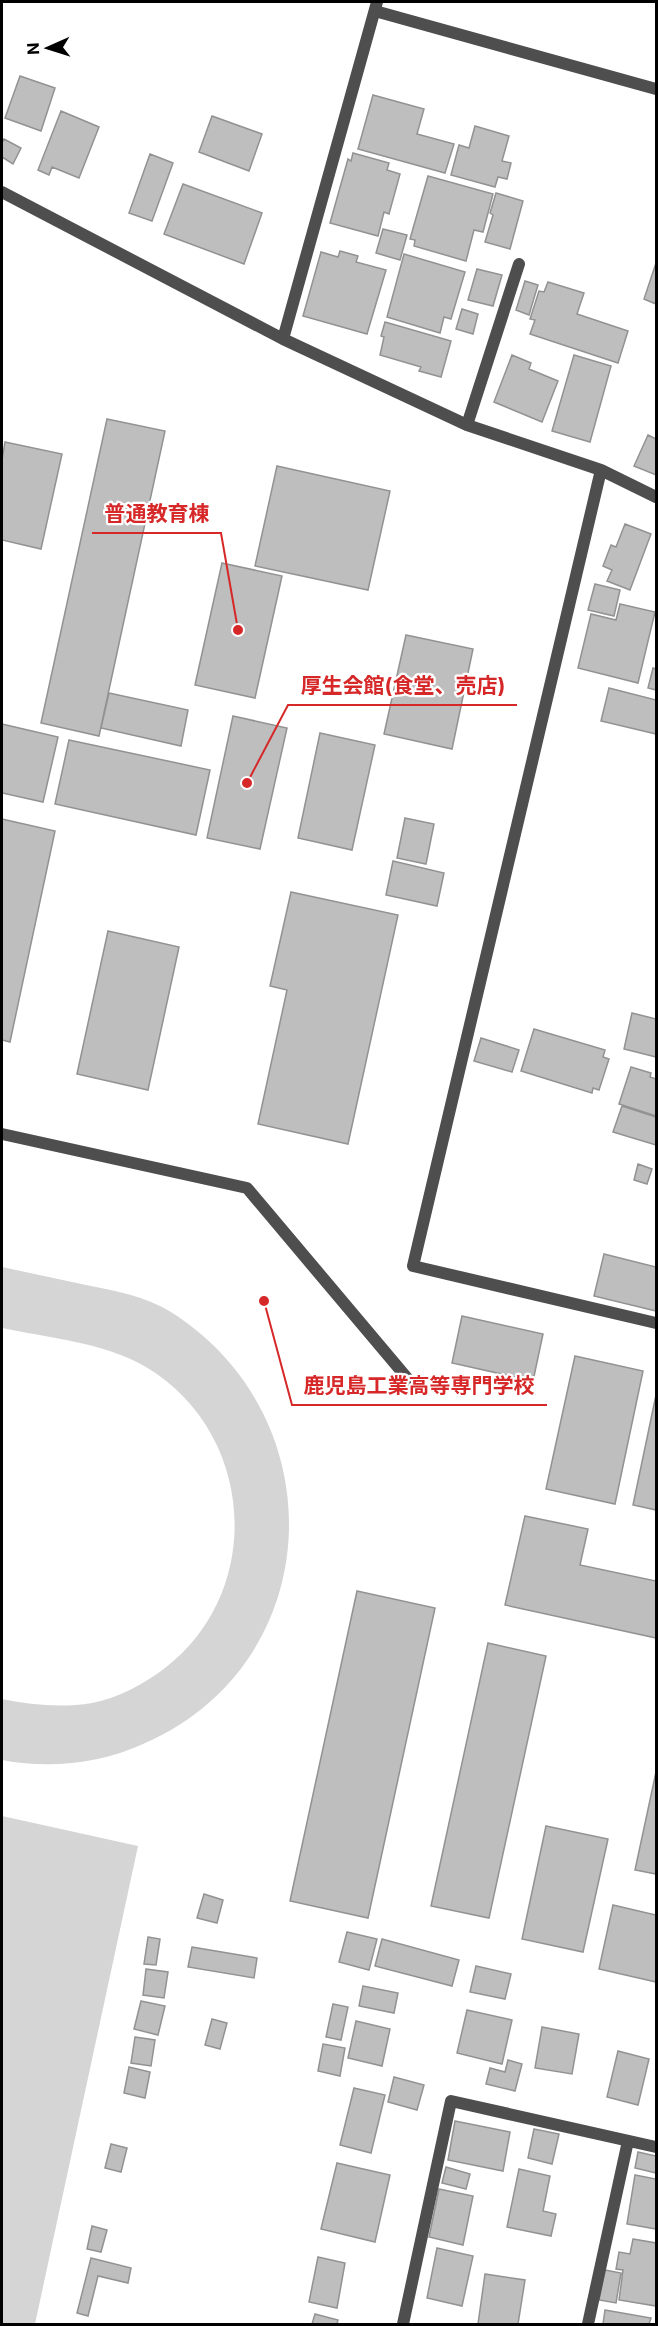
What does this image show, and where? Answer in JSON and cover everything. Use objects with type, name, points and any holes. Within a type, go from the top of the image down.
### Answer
[{"type":"street","points":[[283,339],[376,6],[657,89]]},
{"type":"street","points":[[2,192],[283,339],[468,425],[601,470],[657,497]]},
{"type":"street","points":[[468,425],[519,264]]},
{"type":"street","points":[[601,470],[413,1266],[657,1323]]},
{"type":"street","points":[[2,1134],[247,1188],[413,1385]]},
{"type":"street","points":[[402,2325],[452,2101],[657,2147]]},
{"type":"street","points":[[588,2325],[628,2141]]},
{"type":"shaded area","points":[[2,1267],[130,1295],[171,1312],[225,1358],[263,1413],[284,1474],[289,1538],[277,1601],[248,1658],[204,1707],[143,1744],[109,1756],[74,1763],[38,1764],[2,1760],[2,1699],[47,1705],[92,1703],[130,1690],[165,1668],[198,1635],[220,1597],[232,1556],[234,1513],[227,1470],[209,1430],[182,1395],[146,1367],[112,1352],[76,1342],[2,1328]]},
{"type":"shaded area","points":[[2,1816],[138,1846],[35,2324],[2,2324]]},
{"type":"building","points":[[20,76],[55,88],[41,131],[5,118]]},
{"type":"building","points":[[373,95],[424,109],[417,134],[454,144],[445,173],[358,149]]},
{"type":"building","points":[[61,111],[99,127],[79,178],[52,167],[49,175],[38,170]]},
{"type":"building","points":[[212,116],[262,134],[249,171],[199,152]]},
{"type":"building","points":[[475,126],[509,136],[502,161],[511,163],[507,179],[498,177],[495,187],[451,175],[459,145],[469,148]]},
{"type":"building","points":[[4,139],[21,148],[13,164],[2,157]]},
{"type":"building","points":[[353,153],[389,163],[387,170],[400,174],[389,214],[384,212],[378,236],[330,223],[348,159],[351,161]]},
{"type":"building","points":[[150,154],[173,163],[152,221],[129,213]]},
{"type":"building","points":[[428,176],[493,194],[483,232],[474,230],[466,261],[414,246],[415,240],[410,239]]},
{"type":"building","points":[[183,184],[262,213],[244,264],[164,234]]},
{"type":"building","points":[[496,193],[523,201],[510,249],[485,242],[493,215],[490,213]]},
{"type":"building","points":[[383,229],[407,235],[400,260],[376,253]]},
{"type":"building","points":[[340,251],[358,256],[356,262],[386,270],[367,334],[303,316],[321,252],[338,257]]},
{"type":"building","points":[[404,254],[465,272],[451,319],[444,317],[440,333],[387,317]]},
{"type":"building","points":[[656,263],[656,304],[644,299]]},
{"type":"building","points":[[477,269],[502,275],[493,306],[468,300]]},
{"type":"building","points":[[525,281],[538,285],[529,315],[516,310]]},
{"type":"building","points":[[548,282],[584,293],[577,314],[628,331],[618,363],[530,334],[535,320],[530,319],[539,291],[544,292]]},
{"type":"building","points":[[462,309],[478,314],[473,334],[456,329]]},
{"type":"building","points":[[385,322],[451,341],[441,377],[419,371],[421,367],[380,355],[384,337],[381,336]]},
{"type":"building","points":[[512,355],[531,363],[529,369],[558,381],[542,422],[494,402]]},
{"type":"building","points":[[574,355],[611,366],[590,442],[552,431]]},
{"type":"building","points":[[107,419],[165,431],[99,736],[41,723]]},
{"type":"building","points":[[648,435],[656,439],[656,475],[634,466]]},
{"type":"building","points":[[5,442],[62,454],[41,549],[2,540],[2,460]]},
{"type":"building","points":[[277,466],[390,491],[368,590],[255,566]]},
{"type":"building","points":[[625,524],[651,534],[630,590],[607,581],[612,570],[603,566],[611,545],[616,547]]},
{"type":"building","points":[[222,563],[282,576],[255,698],[195,685]]},
{"type":"building","points":[[595,584],[620,590],[614,616],[588,610]]},
{"type":"building","points":[[620,604],[655,612],[638,683],[578,668],[591,614],[616,620]]},
{"type":"building","points":[[406,635],[473,649],[452,749],[384,734]]},
{"type":"building","points":[[653,668],[656,669],[656,690],[648,688]]},
{"type":"building","points":[[609,688],[656,700],[656,734],[601,721]]},
{"type":"building","points":[[109,693],[188,710],[181,746],[101,728]]},
{"type":"building","points":[[233,716],[287,728],[260,849],[207,838]]},
{"type":"building","points":[[2,724],[58,737],[43,802],[2,793]]},
{"type":"building","points":[[320,733],[375,745],[352,850],[298,838]]},
{"type":"building","points":[[69,740],[210,770],[196,835],[55,804]]},
{"type":"building","points":[[405,818],[434,824],[426,864],[397,858]]},
{"type":"building","points":[[2,819],[55,831],[10,1042],[2,1040]]},
{"type":"building","points":[[393,861],[444,873],[437,906],[386,895]]},
{"type":"building","points":[[291,892],[398,915],[348,1144],[258,1124],[287,990],[270,986]]},
{"type":"building","points":[[108,931],[179,947],[148,1090],[77,1074]]},
{"type":"building","points":[[632,1013],[656,1019],[656,1057],[624,1049]]},
{"type":"building","points":[[534,1029],[605,1050],[603,1057],[609,1059],[599,1090],[593,1088],[592,1093],[521,1071]]},
{"type":"building","points":[[481,1038],[519,1050],[512,1072],[474,1061]]},
{"type":"building","points":[[631,1067],[651,1073],[650,1077],[656,1079],[656,1116],[619,1104]]},
{"type":"building","points":[[622,1106],[656,1117],[656,1145],[613,1132]]},
{"type":"building","points":[[638,1164],[652,1169],[647,1184],[634,1180]]},
{"type":"building","points":[[604,1254],[656,1267],[656,1311],[594,1296]]},
{"type":"building","points":[[462,1316],[543,1334],[533,1381],[452,1363]]},
{"type":"building","points":[[575,1356],[643,1371],[615,1504],[546,1489]]},
{"type":"building","points":[[656,1395],[656,1510],[633,1505]]},
{"type":"building","points":[[525,1516],[588,1529],[580,1565],[656,1581],[656,1638],[505,1605]]},
{"type":"building","points":[[357,1591],[435,1608],[368,1918],[290,1901]]},
{"type":"building","points":[[488,1643],[546,1656],[489,1918],[431,1906]]},
{"type":"building","points":[[656,1772],[656,1874],[635,1870]]},
{"type":"building","points":[[546,1826],[608,1839],[583,1952],[522,1939]]},
{"type":"building","points":[[204,1894],[223,1900],[217,1923],[197,1918]]},
{"type":"building","points":[[613,1905],[656,1915],[656,1982],[599,1969]]},
{"type":"building","points":[[347,1932],[377,1939],[369,1970],[339,1962]]},
{"type":"building","points":[[148,1937],[160,1939],[156,1965],[144,1964]]},
{"type":"building","points":[[382,1939],[459,1960],[452,1986],[375,1966]]},
{"type":"building","points":[[192,1947],[257,1958],[254,1978],[188,1967]]},
{"type":"building","points":[[476,1966],[511,1974],[505,1999],[470,1992]]},
{"type":"building","points":[[146,1969],[168,1972],[164,1998],[143,1995]]},
{"type":"building","points":[[363,1986],[398,1993],[394,2013],[359,2006]]},
{"type":"building","points":[[141,2001],[165,2006],[158,2035],[134,2029]]},
{"type":"building","points":[[333,2004],[348,2007],[341,2040],[326,2037]]},
{"type":"building","points":[[467,2010],[512,2020],[502,2064],[457,2053]]},
{"type":"building","points":[[212,2019],[227,2023],[220,2049],[205,2045]]},
{"type":"building","points":[[356,2021],[390,2029],[382,2066],[348,2058]]},
{"type":"building","points":[[542,2027],[579,2034],[572,2074],[535,2068]]},
{"type":"building","points":[[135,2037],[155,2040],[151,2066],[131,2063]]},
{"type":"building","points":[[323,2044],[345,2048],[340,2076],[318,2071]]},
{"type":"building","points":[[618,2051],[649,2059],[638,2105],[607,2097]]},
{"type":"building","points":[[508,2060],[522,2064],[515,2091],[486,2084],[490,2068],[505,2072]]},
{"type":"building","points":[[129,2067],[150,2072],[145,2098],[124,2093]]},
{"type":"building","points":[[394,2077],[424,2085],[417,2110],[388,2102]]},
{"type":"building","points":[[354,2088],[385,2095],[371,2153],[340,2145]]},
{"type":"building","points":[[455,2121],[510,2132],[503,2171],[448,2160]]},
{"type":"building","points":[[534,2129],[559,2134],[552,2164],[528,2158]]},
{"type":"building","points":[[111,2144],[127,2148],[121,2172],[105,2168]]},
{"type":"building","points":[[638,2152],[656,2156],[656,2173],[635,2168]]},
{"type":"building","points":[[337,2163],[390,2175],[375,2242],[321,2229]]},
{"type":"building","points":[[446,2167],[470,2174],[466,2189],[442,2183]]},
{"type":"building","points":[[519,2169],[550,2176],[543,2211],[556,2214],[551,2236],[507,2227]]},
{"type":"building","points":[[635,2175],[656,2179],[656,2229],[627,2224]]},
{"type":"building","points":[[439,2189],[473,2196],[463,2245],[429,2237]]},
{"type":"building","points":[[92,2226],[107,2230],[101,2252],[87,2249]]},
{"type":"building","points":[[633,2239],[656,2243],[656,2306],[619,2300],[623,2270],[616,2269],[619,2252],[630,2254]]},
{"type":"building","points":[[437,2248],[473,2256],[462,2306],[427,2298]]},
{"type":"building","points":[[318,2257],[345,2263],[337,2308],[309,2302]]},
{"type":"building","points":[[91,2258],[131,2268],[128,2283],[98,2276],[88,2316],[77,2313]]},
{"type":"building","points":[[605,2270],[621,2273],[616,2303],[599,2300]]},
{"type":"building","points":[[485,2274],[525,2280],[518,2324],[478,2324]]},
{"type":"building","points":[[605,2310],[651,2318],[649,2324],[603,2324]]},
{"type":"building","points":[[315,2314],[338,2320],[337,2324],[312,2324]]},
{"type":"place","name":"普通教育棟","points":[[238,630]]},
{"type":"place","name":"厚生会館(食堂、売店)","points":[[247,783]]},
{"type":"place","name":"鹿児島工業高等専門学校","points":[[264,1301]]}]
